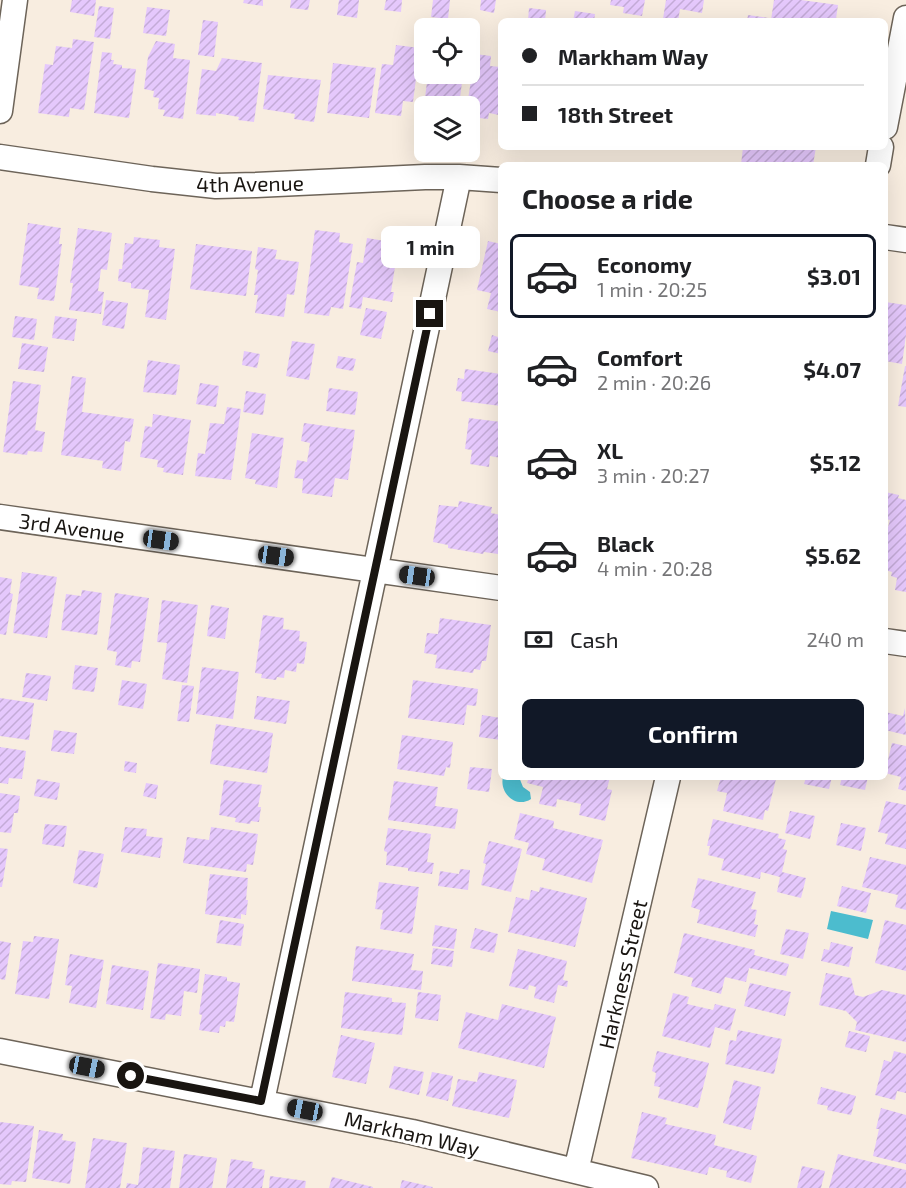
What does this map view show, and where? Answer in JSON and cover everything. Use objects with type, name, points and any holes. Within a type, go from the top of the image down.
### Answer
[{"type":"street","points":[[0,111],[15,0]]},
{"type":"street","points":[[888,111],[906,18]]},
{"type":"street","name":"4th Avenue","points":[[0,157],[216,186],[404,177],[498,180]]},
{"type":"street","points":[[261,1101],[459,177]]},
{"type":"street","points":[[888,237],[906,240]]},
{"type":"street","name":"3rd Avenue","points":[[0,517],[498,588]]},
{"type":"street","points":[[888,641],[906,644]]},
{"type":"street","name":"Harkness Street","points":[[576,1171],[668,780]]},
{"type":"street","name":"Markham Way","points":[[0,1050],[412,1132],[646,1188]]},
{"type":"water","points":[[502,780],[520,780],[523,787],[530,792],[531,799],[525,802],[514,801],[506,794]]},
{"type":"water","points":[[831,911],[873,920],[868,939],[827,929]]},
{"type":"building","points":[[72,0],[96,0],[94,16],[70,12]]},
{"type":"building","points":[[244,0],[263,0],[263,6],[243,3]]},
{"type":"building","points":[[291,0],[310,0],[308,10],[290,8]]},
{"type":"building","points":[[339,0],[359,0],[357,18],[337,15]]},
{"type":"building","points":[[386,0],[402,0],[401,12],[384,10]]},
{"type":"building","points":[[433,0],[450,0],[448,18],[431,17]]},
{"type":"building","points":[[481,0],[496,0],[494,13],[480,10]]},
{"type":"building","points":[[611,0],[645,0],[642,16],[623,13],[624,7],[610,5]]},
{"type":"building","points":[[666,0],[704,0],[702,13],[680,9],[678,18],[663,18]]},
{"type":"building","points":[[774,0],[801,0],[838,5],[836,18],[771,18]]},
{"type":"building","points":[[99,6],[114,8],[110,39],[94,37]]},
{"type":"building","points":[[147,7],[170,10],[166,36],[143,33]]},
{"type":"building","points":[[529,8],[546,10],[545,18],[528,18]]},
{"type":"building","points":[[575,11],[595,14],[594,18],[574,18]]},
{"type":"building","points":[[748,15],[769,18],[748,18]]},
{"type":"building","points":[[203,20],[218,22],[214,57],[198,55]]},
{"type":"building","points":[[73,39],[94,42],[84,110],[70,108],[69,117],[38,113],[45,64],[53,65],[56,46],[72,48]]},
{"type":"building","points":[[156,41],[175,44],[173,58],[190,60],[183,119],[163,116],[165,110],[158,109],[159,98],[153,97],[154,91],[144,89],[148,57]]},
{"type":"building","points":[[396,45],[414,47],[415,84],[413,102],[403,101],[401,116],[375,113],[382,64],[393,65]]},
{"type":"building","points":[[102,52],[112,53],[113,64],[122,65],[122,68],[136,69],[129,118],[94,113]]},
{"type":"building","points":[[480,55],[491,56],[490,66],[498,67],[498,115],[489,113],[488,119],[480,118],[480,96],[469,96],[470,84],[480,84]]},
{"type":"building","points":[[222,58],[262,63],[254,122],[216,113],[216,116],[196,114],[202,69],[216,71]]},
{"type":"building","points":[[333,63],[376,68],[369,118],[327,113]]},
{"type":"building","points":[[268,75],[321,80],[314,122],[294,119],[295,114],[263,109]]},
{"type":"building","points":[[427,84],[462,84],[460,96],[425,96]]},
{"type":"building","points":[[743,150],[816,150],[814,162],[741,162]]},
{"type":"building","points":[[28,223],[61,228],[59,244],[62,244],[54,301],[37,299],[39,288],[19,285]]},
{"type":"building","points":[[78,228],[112,233],[107,270],[101,269],[98,291],[104,292],[101,314],[69,310],[73,283],[70,283]]},
{"type":"building","points":[[315,230],[340,233],[339,242],[353,244],[343,309],[331,307],[329,316],[304,313]]},
{"type":"building","points":[[134,237],[160,240],[159,247],[175,249],[166,320],[145,317],[149,290],[131,288],[131,283],[118,281],[125,243],[133,244]]},
{"type":"building","points":[[367,238],[391,242],[390,249],[404,251],[402,268],[395,267],[391,292],[394,292],[392,302],[363,297],[361,309],[349,307],[357,262],[363,263]]},
{"type":"building","points":[[488,241],[498,243],[498,311],[487,309],[491,293],[477,290]]},
{"type":"building","points":[[196,244],[252,251],[246,296],[190,289]]},
{"type":"building","points":[[258,247],[277,250],[275,259],[299,262],[294,295],[287,294],[284,317],[255,313],[258,295],[254,295],[258,270],[255,269]]},
{"type":"building","points":[[106,300],[128,303],[124,329],[102,325]]},
{"type":"building","points":[[888,302],[906,305],[906,335],[902,364],[888,362]]},
{"type":"building","points":[[366,308],[387,312],[381,339],[360,335]]},
{"type":"building","points":[[15,316],[37,319],[34,340],[12,337]]},
{"type":"building","points":[[55,316],[77,319],[74,341],[52,338]]},
{"type":"building","points":[[492,335],[498,337],[498,353],[488,351]]},
{"type":"building","points":[[292,341],[315,344],[309,380],[286,376]]},
{"type":"building","points":[[22,343],[48,347],[44,372],[18,369]]},
{"type":"building","points":[[244,351],[260,354],[257,368],[242,365]]},
{"type":"building","points":[[338,356],[356,359],[353,371],[336,368]]},
{"type":"building","points":[[148,360],[180,365],[176,395],[143,392]]},
{"type":"building","points":[[906,366],[906,407],[898,406]]},
{"type":"building","points":[[465,369],[498,374],[498,406],[461,401],[462,392],[456,391],[458,378],[464,379]]},
{"type":"building","points":[[72,376],[86,378],[82,412],[134,419],[130,442],[125,441],[121,471],[102,468],[103,461],[61,455]]},
{"type":"building","points":[[13,381],[41,385],[35,430],[45,432],[42,452],[28,451],[27,455],[3,452]]},
{"type":"building","points":[[200,383],[219,386],[216,407],[196,404]]},
{"type":"building","points":[[329,388],[358,392],[355,415],[326,411]]},
{"type":"building","points":[[246,391],[266,394],[263,415],[243,412]]},
{"type":"building","points":[[227,407],[241,409],[231,480],[195,476],[198,453],[205,454],[210,423],[224,424]]},
{"type":"building","points":[[153,414],[191,420],[183,475],[163,472],[164,468],[157,467],[158,460],[140,457],[145,426],[152,427]]},
{"type":"building","points":[[469,418],[498,422],[498,457],[490,456],[489,467],[470,464],[472,450],[465,449]]},
{"type":"building","points":[[304,423],[355,430],[348,480],[335,478],[332,497],[302,493],[303,479],[294,478],[297,460],[307,462],[310,443],[301,441]]},
{"type":"building","points":[[252,433],[284,438],[277,488],[255,484],[256,480],[245,478]]},
{"type":"building","points":[[888,493],[899,495],[898,498],[906,500],[906,592],[895,590],[897,578],[891,576],[892,572],[888,571],[890,520],[888,520]]},
{"type":"building","points":[[459,501],[492,507],[491,513],[498,514],[498,554],[448,548],[448,545],[433,542],[439,505],[458,507]]},
{"type":"building","points":[[22,572],[57,577],[47,638],[13,633]]},
{"type":"building","points":[[0,577],[12,579],[10,593],[13,594],[6,635],[0,634]]},
{"type":"building","points":[[82,590],[102,593],[97,635],[61,630],[66,594],[81,596]]},
{"type":"building","points":[[115,593],[149,598],[140,662],[132,661],[131,668],[115,665],[117,652],[107,650]]},
{"type":"building","points":[[162,600],[198,605],[187,683],[162,679],[167,643],[157,642]]},
{"type":"building","points":[[211,605],[229,608],[225,639],[207,636]]},
{"type":"building","points":[[263,615],[284,618],[283,629],[300,631],[299,641],[307,642],[304,664],[297,663],[296,672],[285,670],[284,678],[277,677],[276,680],[261,678],[262,674],[255,673]]},
{"type":"building","points":[[440,618],[491,625],[486,661],[482,661],[480,670],[474,669],[473,673],[435,668],[437,655],[424,653],[427,633],[438,634]]},
{"type":"building","points":[[75,665],[98,668],[94,692],[72,689]]},
{"type":"building","points":[[202,667],[239,672],[233,719],[196,714]]},
{"type":"building","points":[[26,673],[51,676],[47,701],[22,697]]},
{"type":"building","points":[[122,680],[147,684],[143,709],[118,705]]},
{"type":"building","points":[[413,680],[478,689],[476,706],[467,705],[464,725],[408,718]]},
{"type":"building","points":[[182,685],[194,686],[189,722],[177,721]]},
{"type":"building","points":[[257,696],[290,701],[286,724],[254,719]]},
{"type":"building","points":[[0,698],[34,703],[29,740],[0,736]]},
{"type":"building","points":[[905,708],[906,735],[888,731],[888,713],[903,716]]},
{"type":"building","points":[[482,715],[498,718],[498,740],[479,737]]},
{"type":"building","points":[[216,724],[273,733],[267,773],[210,764]]},
{"type":"building","points":[[54,730],[77,733],[74,754],[51,751]]},
{"type":"building","points":[[402,735],[453,742],[450,768],[446,767],[444,776],[397,769]]},
{"type":"building","points":[[892,743],[906,746],[906,791],[898,789],[901,777],[888,774]]},
{"type":"building","points":[[0,747],[26,751],[22,779],[9,778],[8,784],[0,783]]},
{"type":"building","points":[[125,761],[137,763],[136,773],[124,771]]},
{"type":"building","points":[[470,767],[492,769],[489,792],[467,789]]},
{"type":"building","points":[[37,779],[60,783],[57,800],[34,796]]},
{"type":"building","points":[[224,780],[262,785],[258,807],[261,807],[259,822],[251,821],[250,824],[235,822],[236,818],[219,815]]},
{"type":"building","points":[[528,780],[609,780],[607,789],[612,790],[605,821],[579,815],[581,804],[557,799],[556,807],[539,804],[543,787],[527,783]]},
{"type":"building","points":[[720,780],[776,780],[768,811],[765,810],[763,820],[723,811],[727,793],[717,791]]},
{"type":"building","points":[[805,780],[831,780],[829,789],[804,784]]},
{"type":"building","points":[[841,780],[867,780],[865,790],[840,785]]},
{"type":"building","points":[[394,781],[438,787],[435,806],[458,809],[455,829],[388,820]]},
{"type":"building","points":[[146,783],[158,785],[156,799],[143,796]]},
{"type":"building","points":[[0,793],[20,796],[18,813],[14,813],[11,833],[0,832]]},
{"type":"building","points":[[886,801],[906,805],[906,849],[885,844],[888,834],[878,832]]},
{"type":"building","points":[[790,811],[815,816],[810,839],[785,833]]},
{"type":"building","points":[[520,813],[554,821],[553,828],[603,840],[592,883],[542,870],[545,859],[526,854],[529,843],[514,839]]},
{"type":"building","points":[[713,819],[779,834],[778,838],[786,840],[783,849],[787,850],[782,872],[806,878],[801,898],[777,892],[780,877],[761,872],[760,879],[721,870],[724,859],[708,855],[710,846],[707,846]]},
{"type":"building","points":[[841,823],[866,828],[861,851],[836,845]]},
{"type":"building","points":[[45,824],[67,826],[64,847],[42,844]]},
{"type":"building","points":[[125,827],[147,829],[146,836],[163,838],[160,858],[121,852]]},
{"type":"building","points":[[211,827],[258,834],[253,865],[247,864],[246,872],[183,863],[187,837],[209,840]]},
{"type":"building","points":[[388,828],[431,834],[427,862],[434,863],[432,874],[386,865],[387,852],[384,851]]},
{"type":"building","points":[[489,841],[522,849],[511,892],[481,885],[486,864],[483,863]]},
{"type":"building","points":[[0,848],[8,849],[2,887],[0,887]]},
{"type":"building","points":[[79,850],[104,854],[97,888],[73,883]]},
{"type":"building","points":[[870,857],[906,865],[906,910],[895,907],[898,895],[862,887]]},
{"type":"building","points":[[460,869],[470,870],[468,890],[438,886],[440,871],[459,874]]},
{"type":"building","points":[[210,874],[248,878],[246,915],[241,914],[241,919],[205,914]]},
{"type":"building","points":[[698,878],[756,892],[751,909],[757,910],[754,924],[758,925],[755,937],[697,923],[700,910],[691,907]]},
{"type":"building","points":[[379,882],[419,887],[412,934],[380,929],[383,910],[375,909]]},
{"type":"building","points":[[842,886],[871,893],[866,913],[837,906]]},
{"type":"building","points":[[540,887],[587,898],[575,947],[508,932],[516,897],[529,900],[531,890],[539,892]]},
{"type":"building","points":[[220,920],[244,924],[241,946],[216,943]]},
{"type":"building","points":[[885,920],[906,925],[906,971],[875,963]]},
{"type":"building","points":[[435,925],[457,929],[454,949],[432,946]]},
{"type":"building","points":[[475,928],[498,934],[494,953],[470,948]]},
{"type":"building","points":[[786,929],[809,933],[803,959],[780,954]]},
{"type":"building","points":[[684,933],[755,950],[754,955],[789,964],[786,976],[749,968],[746,982],[725,977],[721,994],[691,986],[693,978],[674,973]]},
{"type":"building","points":[[34,936],[59,939],[49,999],[15,994],[23,941],[33,942]]},
{"type":"building","points":[[0,941],[11,943],[5,980],[0,979]]},
{"type":"building","points":[[831,942],[853,947],[849,967],[821,961],[824,949],[829,950]]},
{"type":"building","points":[[356,946],[414,954],[411,970],[423,971],[421,990],[352,981]]},
{"type":"building","points":[[433,948],[454,951],[452,967],[431,964]]},
{"type":"building","points":[[518,949],[567,961],[563,980],[568,981],[567,987],[558,985],[554,1003],[534,998],[536,987],[529,985],[528,990],[509,986]]},
{"type":"building","points":[[70,954],[104,960],[96,1008],[69,1003],[72,986],[65,985]]},
{"type":"building","points":[[158,963],[200,969],[197,993],[184,991],[181,1016],[166,1014],[165,1020],[150,1018]]},
{"type":"building","points":[[112,965],[149,971],[143,1010],[106,1004]]},
{"type":"building","points":[[826,973],[851,978],[855,995],[863,997],[882,990],[906,995],[906,1042],[855,1030],[857,1022],[846,1011],[819,1005]]},
{"type":"building","points":[[205,974],[227,977],[227,981],[240,983],[234,1022],[226,1021],[225,1027],[220,1026],[219,1033],[199,1030]]},
{"type":"building","points":[[750,983],[791,992],[785,1016],[744,1006]]},
{"type":"building","points":[[345,992],[392,998],[392,1002],[406,1003],[402,1035],[341,1028]]},
{"type":"building","points":[[418,992],[441,995],[438,1021],[415,1018]]},
{"type":"building","points":[[673,993],[689,997],[687,1004],[713,1010],[715,1004],[736,1009],[730,1031],[715,1027],[710,1048],[662,1036]]},
{"type":"building","points":[[502,1004],[556,1017],[544,1068],[458,1048],[466,1012],[498,1020]]},
{"type":"building","points":[[738,1030],[782,1039],[774,1074],[725,1064],[730,1040],[736,1041]]},
{"type":"building","points":[[849,1031],[870,1036],[866,1052],[845,1047]]},
{"type":"building","points":[[341,1035],[375,1043],[366,1084],[332,1077]]},
{"type":"building","points":[[657,1051],[709,1063],[698,1108],[658,1098],[660,1087],[654,1086],[656,1073],[652,1071]]},
{"type":"building","points":[[894,1051],[906,1054],[906,1093],[897,1091],[895,1100],[875,1095],[884,1060],[891,1062]]},
{"type":"building","points":[[394,1066],[424,1072],[419,1095],[389,1088]]},
{"type":"building","points":[[432,1072],[453,1076],[448,1101],[426,1096]]},
{"type":"building","points":[[479,1072],[517,1080],[509,1118],[452,1106],[458,1079],[477,1082]]},
{"type":"building","points":[[734,1080],[761,1087],[751,1130],[723,1123]]},
{"type":"building","points":[[821,1087],[856,1096],[851,1115],[827,1110],[828,1106],[817,1104]]},
{"type":"building","points":[[881,1108],[906,1115],[906,1164],[873,1156]]},
{"type":"building","points":[[642,1112],[667,1118],[665,1124],[716,1135],[714,1145],[757,1156],[751,1183],[726,1177],[727,1171],[709,1167],[707,1175],[631,1158]]},
{"type":"building","points":[[0,1122],[34,1126],[26,1182],[12,1181],[11,1185],[0,1184]]},
{"type":"building","points":[[39,1130],[63,1134],[62,1140],[76,1142],[70,1184],[32,1178]]},
{"type":"building","points":[[93,1138],[127,1143],[120,1188],[85,1188]]},
{"type":"building","points":[[143,1147],[175,1151],[170,1188],[126,1188],[127,1183],[138,1185]]},
{"type":"building","points":[[184,1154],[217,1158],[212,1188],[179,1188]]},
{"type":"building","points":[[838,1154],[906,1170],[906,1188],[829,1188]]},
{"type":"building","points":[[231,1159],[253,1162],[252,1168],[265,1170],[262,1188],[226,1188]]},
{"type":"building","points":[[802,1166],[825,1171],[821,1188],[797,1188]]},
{"type":"building","points":[[270,1176],[306,1181],[305,1188],[269,1188]]},
{"type":"building","points":[[332,1177],[373,1187],[373,1188],[329,1188]]},
{"type":"building","points":[[402,1180],[433,1187],[400,1188]]},
{"type":"route","points":[[131,1076],[261,1101],[430,314]]}]
